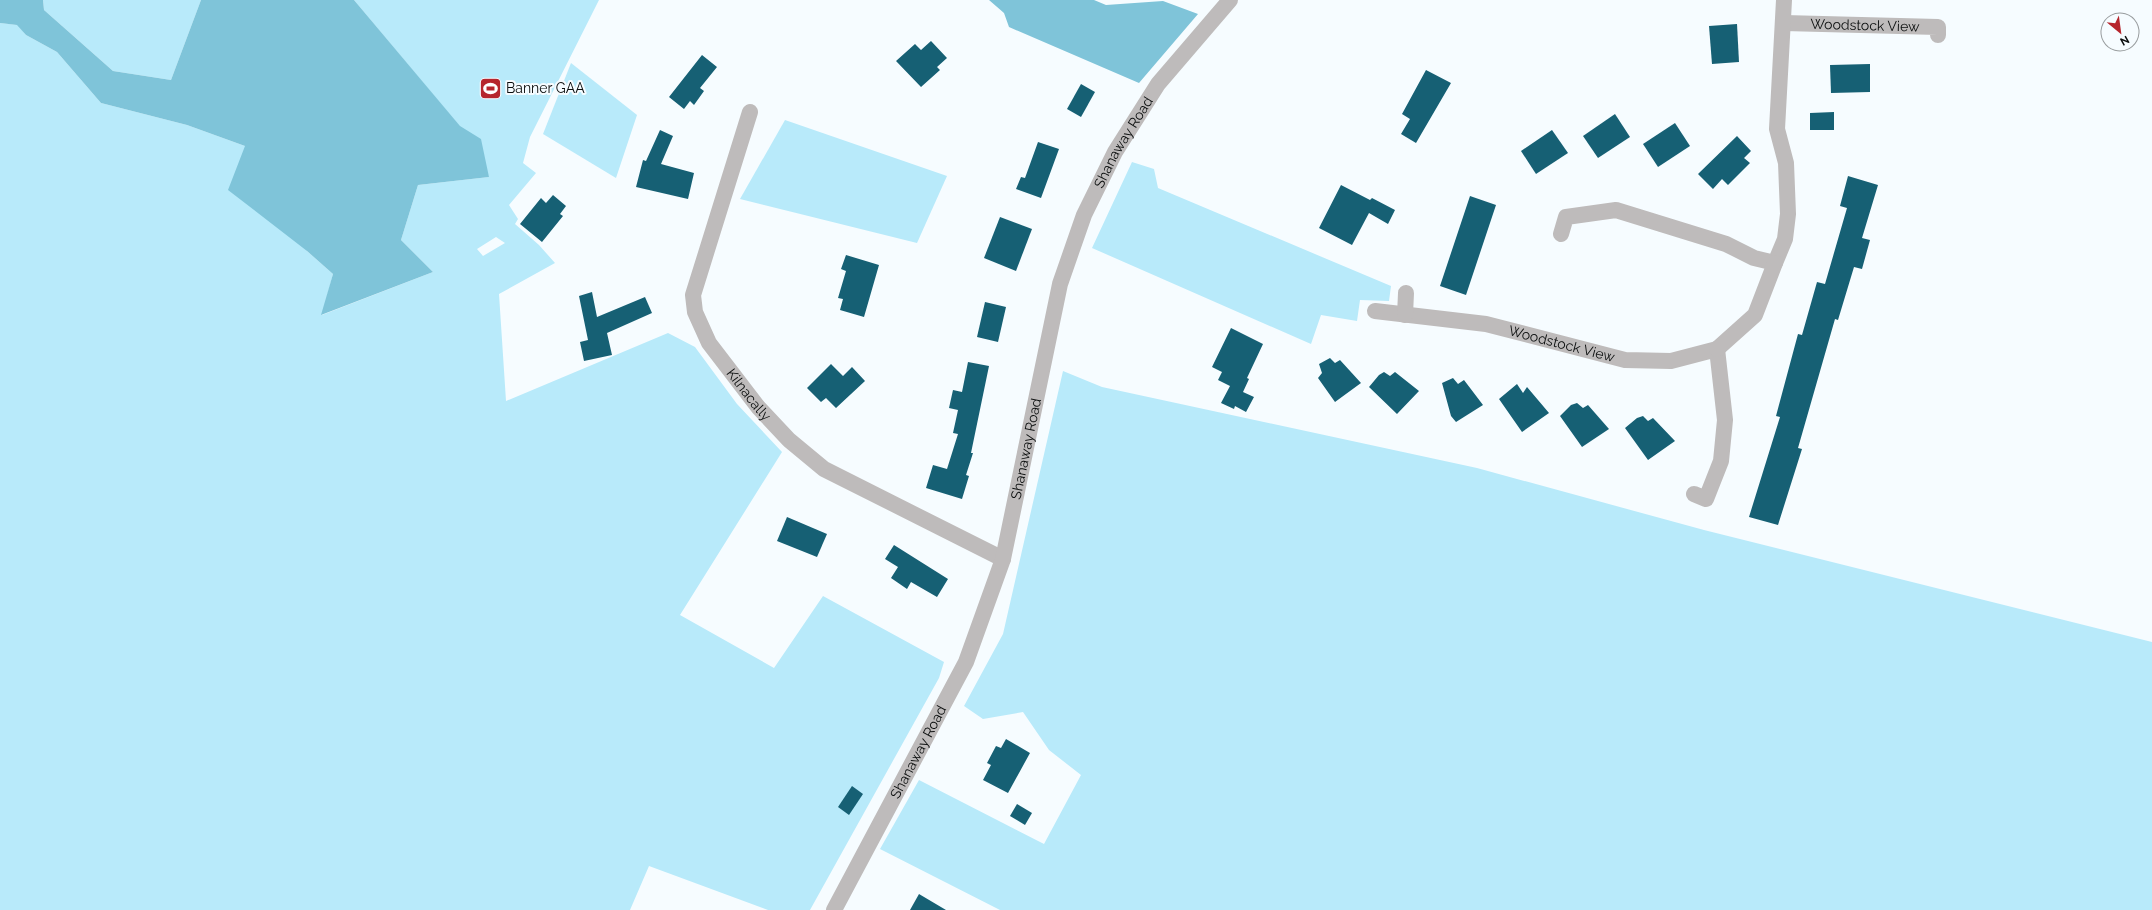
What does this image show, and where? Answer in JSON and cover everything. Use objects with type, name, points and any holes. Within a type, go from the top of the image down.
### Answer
[{"type":"street","name":"Shanaway Road","points":[[834,910],[966,662],[1003,560],[1060,284],[1084,216],[1115,152],[1158,84],[1230,0]]},
{"type":"street","name":"Woodstock View","points":[[1375,311],[1486,324],[1625,360],[1671,362],[1717,349],[1754,315],[1785,239],[1788,214],[1786,164],[1777,129],[1784,0]]},
{"type":"street","name":"Woodstock View","points":[[1784,22],[1938,27],[1938,35]]},
{"type":"street","name":"Kilnacally","points":[[750,112],[693,295],[695,312],[709,343],[758,407],[789,440],[824,469],[1003,560]]},
{"type":"street","points":[[1561,234],[1566,217],[1616,210],[1726,244],[1754,258],[1775,263]]},
{"type":"street","points":[[1405,314],[1406,293]]},
{"type":"street","points":[[1694,494],[1706,499],[1721,461],[1725,420],[1717,349]]},
{"type":"shaded area","points":[[0,0],[43,0],[44,10],[113,71],[171,80],[201,0],[354,0],[460,126],[481,139],[489,177],[418,185],[401,240],[433,272],[321,315],[333,274],[307,251],[228,190],[245,146],[187,125],[101,103],[57,52],[26,35],[17,25],[0,23]]},
{"type":"shaded area","points":[[43,0],[201,0],[171,80],[113,71],[44,10]]},
{"type":"shaded area","points":[[354,0],[599,0],[530,137],[523,163],[536,173],[509,205],[518,219],[515,224],[539,245],[555,263],[499,294],[506,401],[668,333],[695,347],[737,404],[782,452],[680,615],[774,668],[823,596],[944,662],[939,678],[810,910],[768,910],[649,866],[630,910],[0,910],[0,23],[18,25],[26,35],[57,52],[101,103],[187,125],[245,146],[307,251],[333,274],[322,315],[433,272],[401,240],[418,185],[489,177],[461,128]],"holes":[[[496,237],[505,243],[483,256],[477,249]]]},
{"type":"shaded area","points":[[989,0],[1094,0],[1106,5],[1163,1],[1198,14],[1139,83],[1009,27],[1004,13]]},
{"type":"shaded area","points":[[571,63],[637,115],[616,178],[543,134]]},
{"type":"shaded area","points":[[785,120],[947,176],[917,243],[740,199]]},
{"type":"shaded area","points":[[1132,162],[1154,169],[1158,188],[1391,286],[1389,301],[1360,300],[1357,321],[1321,315],[1311,344],[1092,248]]},
{"type":"shaded area","points":[[1063,371],[1102,387],[1477,468],[1704,530],[2152,642],[2152,910],[1000,910],[880,849],[919,780],[1044,844],[1081,775],[1049,750],[1023,712],[983,719],[964,706],[1003,634]]},
{"type":"building","points":[[1737,24],[1739,62],[1712,64],[1709,26]]},
{"type":"building","points":[[931,41],[947,58],[937,67],[940,70],[921,87],[896,61],[915,44],[921,50]]},
{"type":"building","points":[[702,55],[717,67],[700,88],[704,91],[694,105],[690,101],[684,109],[669,97]]},
{"type":"building","points":[[1870,64],[1870,92],[1831,93],[1830,65]]},
{"type":"building","points":[[1426,70],[1451,83],[1416,143],[1401,134],[1410,119],[1402,114]]},
{"type":"building","points":[[1081,84],[1095,92],[1081,117],[1067,109]]},
{"type":"building","points":[[1834,112],[1834,130],[1810,130],[1810,113]]},
{"type":"building","points":[[1615,114],[1630,137],[1598,158],[1583,136]]},
{"type":"building","points":[[1675,123],[1690,146],[1658,167],[1643,144]]},
{"type":"building","points":[[660,130],[673,136],[661,164],[694,173],[688,199],[636,187],[643,160],[646,161]]},
{"type":"building","points":[[1552,130],[1568,153],[1536,174],[1521,151]]},
{"type":"building","points":[[1737,136],[1751,151],[1744,158],[1750,163],[1728,185],[1722,179],[1713,189],[1698,174]]},
{"type":"building","points":[[1038,142],[1059,149],[1041,198],[1016,189],[1021,177],[1025,178]]},
{"type":"building","points":[[1848,176],[1878,185],[1862,238],[1870,240],[1862,269],[1854,267],[1838,320],[1835,319],[1798,448],[1802,449],[1778,525],[1749,517],[1780,417],[1776,416],[1798,334],[1802,335],[1817,282],[1825,284],[1847,208],[1840,206]]},
{"type":"building","points":[[1341,185],[1370,200],[1372,198],[1395,210],[1388,224],[1369,213],[1352,245],[1319,228]]},
{"type":"building","points":[[553,195],[566,206],[560,214],[563,216],[542,242],[520,224],[541,198],[546,203]]},
{"type":"building","points":[[1470,196],[1496,205],[1466,295],[1440,286]]},
{"type":"building","points":[[1000,217],[1032,229],[1016,271],[984,258]]},
{"type":"building","points":[[846,255],[879,265],[864,317],[840,310],[843,299],[838,298],[846,271],[841,269]]},
{"type":"building","points":[[592,292],[597,317],[645,297],[652,313],[607,333],[612,355],[584,361],[580,342],[588,340],[579,296]]},
{"type":"building","points":[[985,302],[1006,307],[998,342],[977,337]]},
{"type":"building","points":[[1231,328],[1263,344],[1247,378],[1249,379],[1243,392],[1254,397],[1246,412],[1235,406],[1234,409],[1221,403],[1230,386],[1218,380],[1222,372],[1212,367]]},
{"type":"building","points":[[1330,358],[1335,363],[1340,360],[1361,383],[1335,402],[1318,378],[1322,373],[1319,364]]},
{"type":"building","points":[[968,362],[989,366],[971,453],[973,453],[966,475],[969,476],[962,499],[926,488],[933,465],[947,469],[958,434],[953,433],[958,410],[949,408],[953,390],[962,392]]},
{"type":"building","points":[[831,364],[843,376],[852,367],[865,381],[836,408],[826,398],[821,402],[807,388]]},
{"type":"building","points":[[1384,372],[1390,376],[1395,372],[1419,391],[1397,414],[1369,387],[1379,375]]},
{"type":"building","points":[[1453,378],[1458,384],[1464,380],[1483,405],[1456,422],[1451,416],[1442,383]]},
{"type":"building","points":[[1517,384],[1523,393],[1527,387],[1549,413],[1522,432],[1499,399]]},
{"type":"building","points":[[1577,403],[1583,408],[1588,405],[1609,429],[1582,447],[1560,416],[1571,405]]},
{"type":"building","points":[[1643,416],[1648,421],[1653,418],[1675,441],[1648,460],[1625,428],[1637,418]]},
{"type":"building","points":[[787,517],[827,534],[817,557],[777,541]]},
{"type":"building","points":[[894,545],[948,579],[937,597],[911,582],[907,589],[891,578],[898,567],[885,559]]},
{"type":"building","points":[[1006,739],[1030,753],[1008,793],[983,780],[991,765],[987,763],[996,746],[1001,748]]},
{"type":"building","points":[[852,786],[863,794],[849,815],[838,807]]},
{"type":"building","points":[[1017,804],[1032,813],[1025,825],[1010,816]]},
{"type":"building","points":[[919,894],[946,910],[910,910]]},
{"type":"place","name":"Banner GAA","points":[[491,88]]}]
